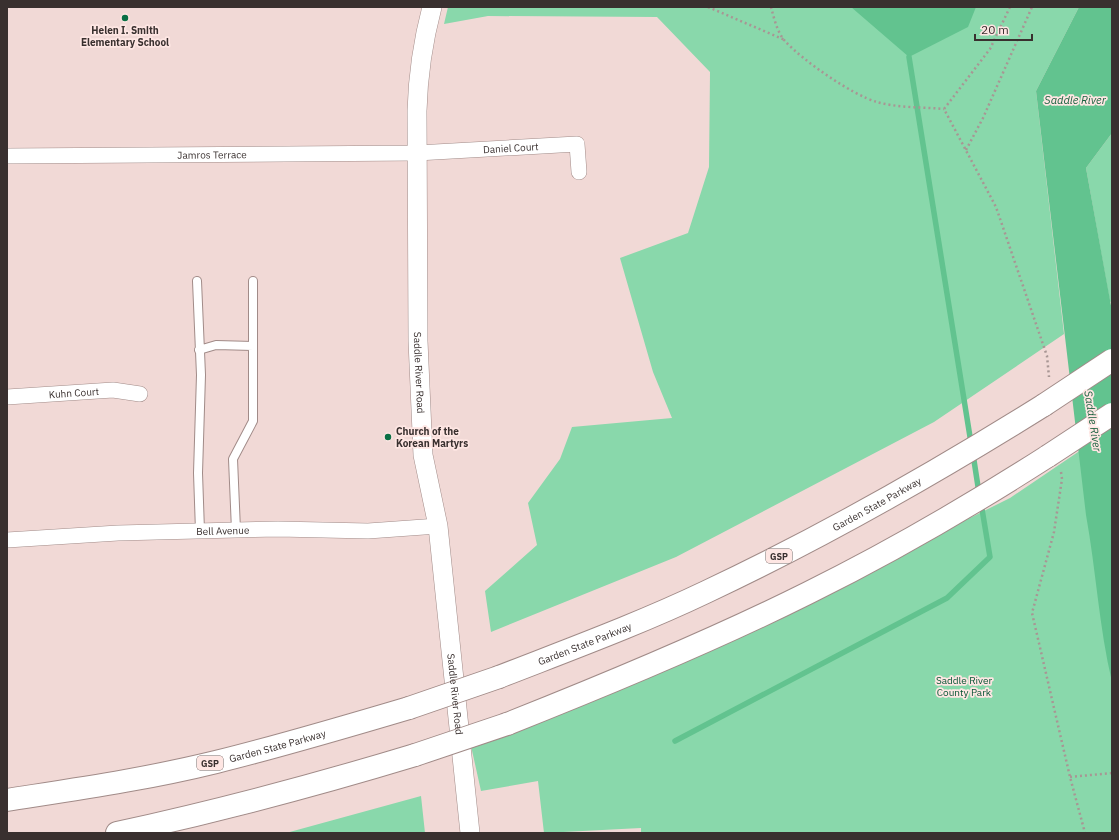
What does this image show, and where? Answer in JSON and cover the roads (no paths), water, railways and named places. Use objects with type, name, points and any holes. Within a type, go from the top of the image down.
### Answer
[{"type":"highway","name":"Garden State Parkway","points":[[7,800],[114,783],[215,762],[313,737],[409,708],[499,677],[603,637],[705,592],[798,547],[964,455],[1112,360]]},
{"type":"highway","points":[[117,833],[208,813],[303,789],[415,755],[507,724],[610,683],[807,594],[898,546],[990,493],[1112,414]]},
{"type":"street","name":"Saddle River Road","points":[[432,7],[424,36],[418,77],[418,341],[423,455],[438,526],[470,833]]},
{"type":"street","name":"Daniel Court","points":[[417,153],[577,144],[579,172]]},
{"type":"street","name":"Jamros Terrace","points":[[7,156],[417,153]]},
{"type":"street","name":"Kuhn Court","points":[[7,397],[113,390],[140,394]]},
{"type":"street","name":"Bell Avenue","points":[[7,540],[118,533],[236,530],[368,531],[438,526]]},
{"type":"lane","points":[[197,281],[201,375],[198,473],[200,531]]},
{"type":"lane","points":[[236,530],[233,459],[253,421],[253,281]]},
{"type":"lane","points":[[199,350],[216,345],[253,346]]},
{"type":"water","points":[[851,7],[976,7],[968,27],[909,57]]},
{"type":"water","name":"Saddle River","points":[[1079,7],[1112,7],[1112,133],[1086,168],[1112,311],[1112,682],[1104,640],[1086,515],[1036,91]]},
{"type":"waterway","points":[[909,57],[971,443]]},
{"type":"waterway","points":[[973,454],[979,493]]},
{"type":"waterway","points":[[675,741],[947,598],[990,557],[981,503]]},
{"type":"place","name":"Helen I. Smith Elementary School","points":[[125,18]]},
{"type":"place","name":"Church of the Korean Martyrs","points":[[388,437]]},
{"type":"park label","name":"Saddle River County Park","points":[[964,686]]}]
